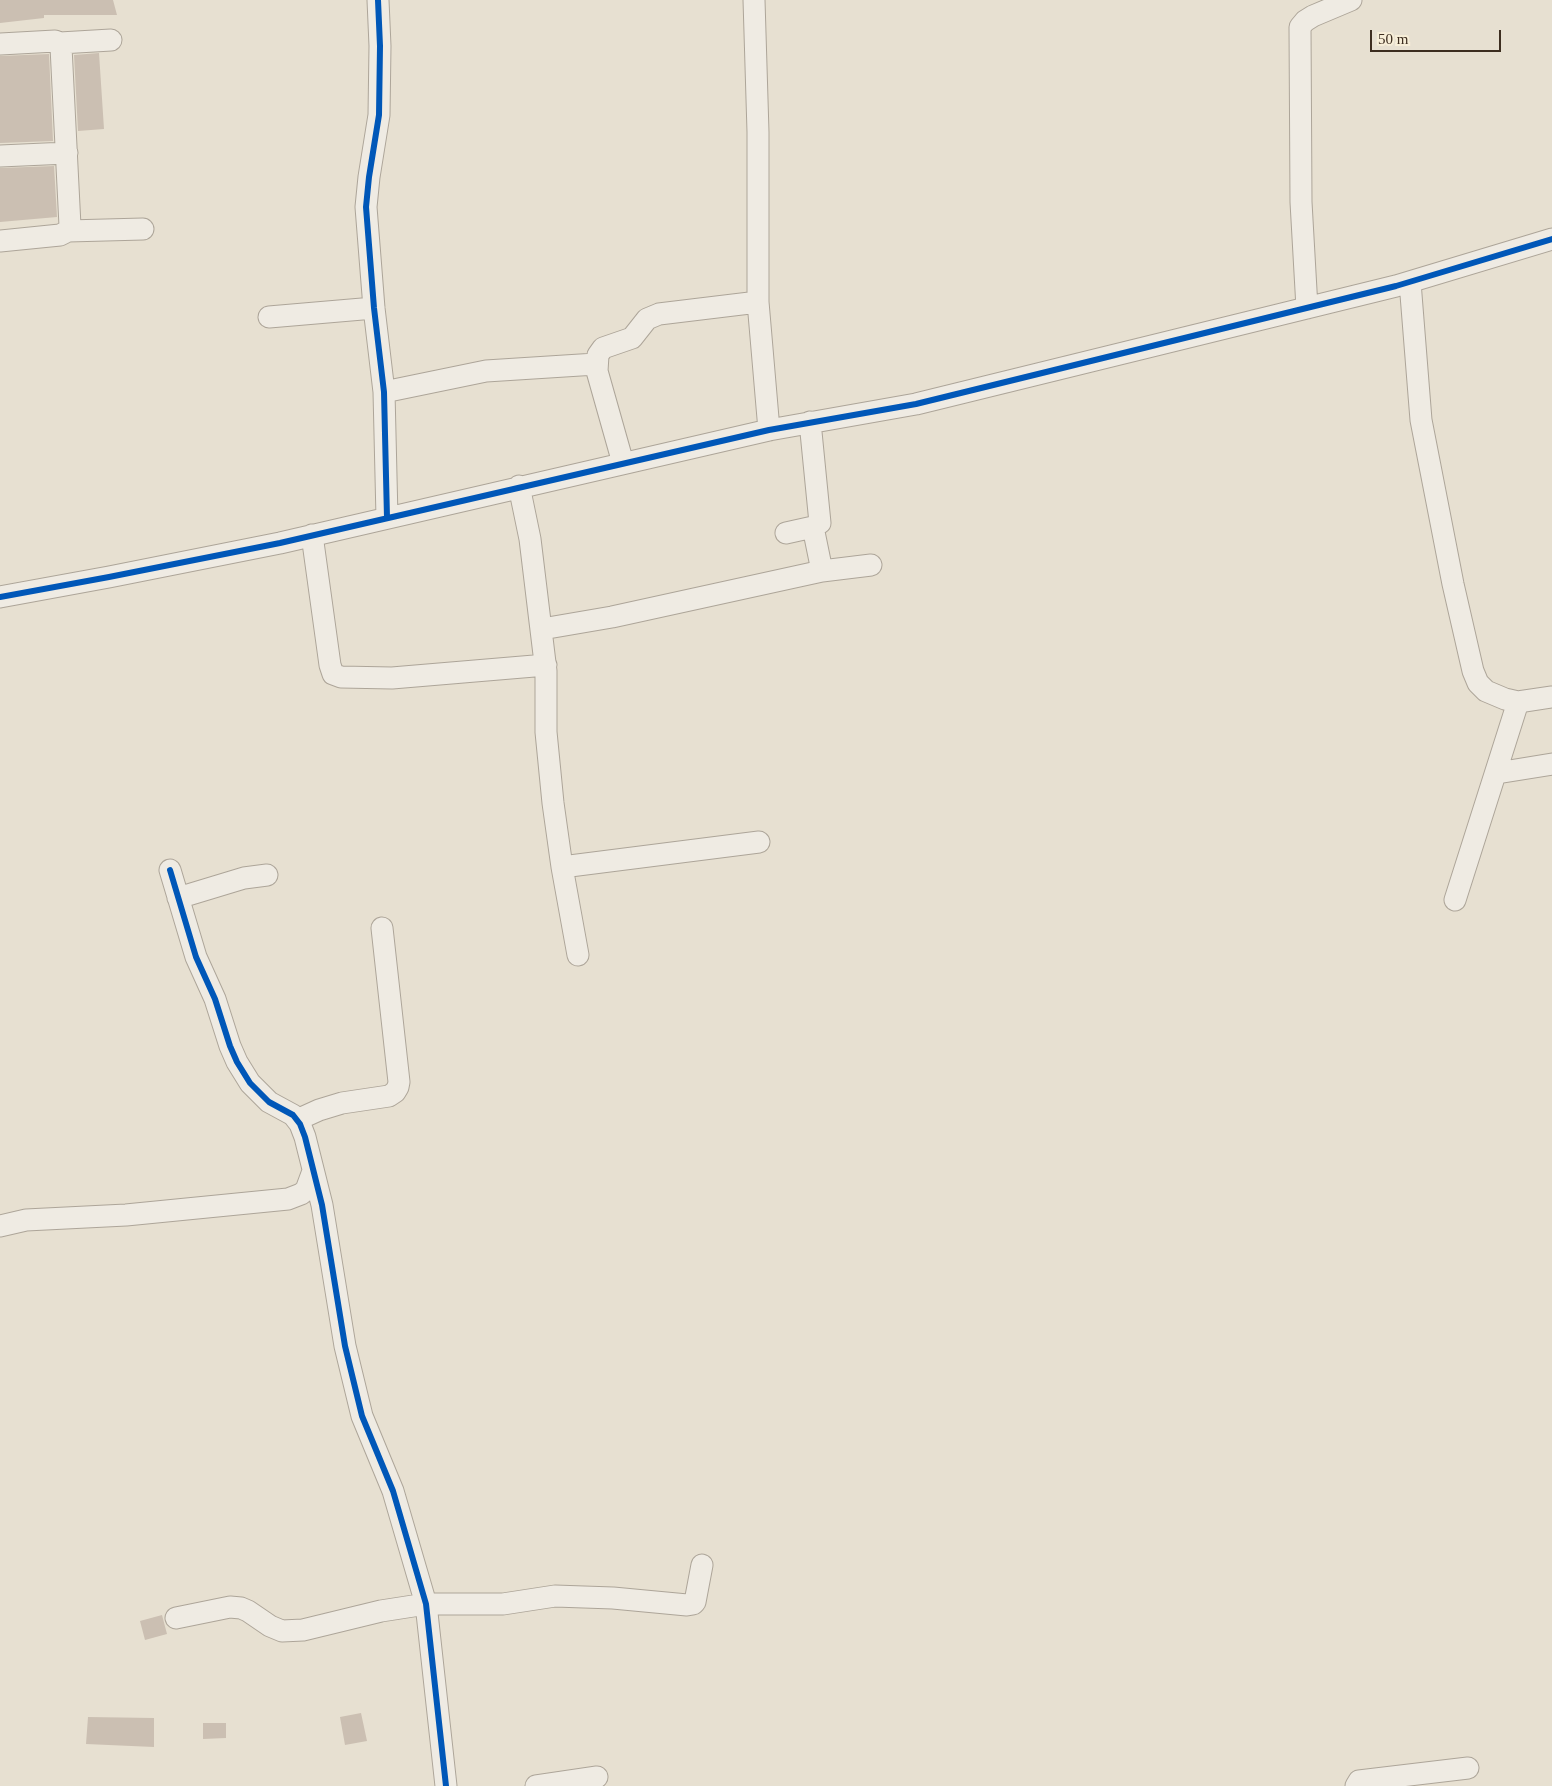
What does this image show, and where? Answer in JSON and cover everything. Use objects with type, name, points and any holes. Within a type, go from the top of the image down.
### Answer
[{"type":"street","points":[[378,0],[380,46],[379,116],[366,207],[374,308],[384,392],[387,518]]},
{"type":"street","points":[[754,0],[758,132],[758,302],[769,430]]},
{"type":"street","points":[[1307,308],[1301,202],[1300,27],[1313,16],[1351,0]]},
{"type":"street","points":[[0,44],[111,40]]},
{"type":"street","points":[[60,43],[67,153],[70,226],[68,231]]},
{"type":"street","points":[[0,156],[67,153]]},
{"type":"street","points":[[0,241],[60,235],[68,231],[143,229]]},
{"type":"street","points":[[0,597],[109,577],[312,535],[769,430],[916,404],[1410,282],[1552,239]]},
{"type":"street","points":[[1410,282],[1422,420],[1453,584],[1473,671],[1478,683],[1486,691],[1505,699],[1518,702],[1552,697]]},
{"type":"street","points":[[623,463],[597,375],[596,364],[598,355],[603,348],[632,338],[647,319],[659,314],[758,302]]},
{"type":"street","points":[[269,317],[374,308]]},
{"type":"street","points":[[384,392],[486,371],[596,364]]},
{"type":"street","points":[[786,533],[813,527],[820,523],[810,422]]},
{"type":"street","points":[[519,486],[530,539],[542,629],[546,664],[546,732],[562,867],[578,955]]},
{"type":"street","points":[[813,527],[822,571]]},
{"type":"street","points":[[312,535],[330,666],[333,674],[341,677],[392,678],[546,664]]},
{"type":"street","points":[[542,629],[612,617],[822,571],[870,565]]},
{"type":"street","points":[[1456,900],[1518,702]]},
{"type":"street","points":[[1497,773],[1552,764]]},
{"type":"street","points":[[562,867],[759,842]]},
{"type":"street","points":[[170,870],[196,956],[237,1062],[250,1083],[269,1102],[293,1115],[305,1136],[322,1204],[345,1346],[362,1416],[393,1491],[426,1604],[446,1786]]},
{"type":"street","points":[[178,898],[244,878],[267,875]]},
{"type":"street","points":[[297,1120],[319,1110],[342,1103],[389,1096],[396,1092],[399,1082],[382,928]]},
{"type":"street","points":[[0,1226],[26,1220],[126,1215],[288,1199],[302,1194],[306,1190],[314,1171]]},
{"type":"street","points":[[176,1618],[230,1607],[241,1608],[270,1626],[282,1631],[303,1630],[381,1611],[426,1604],[503,1604],[555,1596],[691,1604],[695,1602],[702,1565]]},
{"type":"street","points":[[1356,1786],[1359,1781],[1468,1768]]},
{"type":"street","points":[[536,1786],[597,1777]]},
{"type":"building","points":[[0,0],[113,0],[117,15],[44,15],[44,18],[0,23]]},
{"type":"building","points":[[99,53],[104,129],[78,131],[74,55]]},
{"type":"building","points":[[49,54],[53,141],[0,143],[0,56]]},
{"type":"building","points":[[54,166],[57,217],[0,222],[0,168]]},
{"type":"building","points":[[162,1615],[167,1634],[145,1640],[140,1621]]},
{"type":"building","points":[[361,1713],[367,1741],[345,1745],[340,1717]]},
{"type":"building","points":[[88,1717],[154,1718],[154,1747],[86,1744]]},
{"type":"building","points":[[203,1723],[226,1723],[226,1738],[203,1739]]},
{"type":"cycle path","points":[[378,0],[380,46],[379,115],[366,207],[374,308],[384,392],[387,518]]},
{"type":"cycle path","points":[[0,597],[280,543],[769,430],[916,404],[1396,286],[1552,239]]},
{"type":"cycle path","points":[[170,870],[196,957],[215,999],[237,1062],[250,1083],[269,1102],[293,1115],[300,1124],[305,1137],[322,1205],[345,1346],[362,1416],[393,1491],[426,1604],[446,1786]]}]
